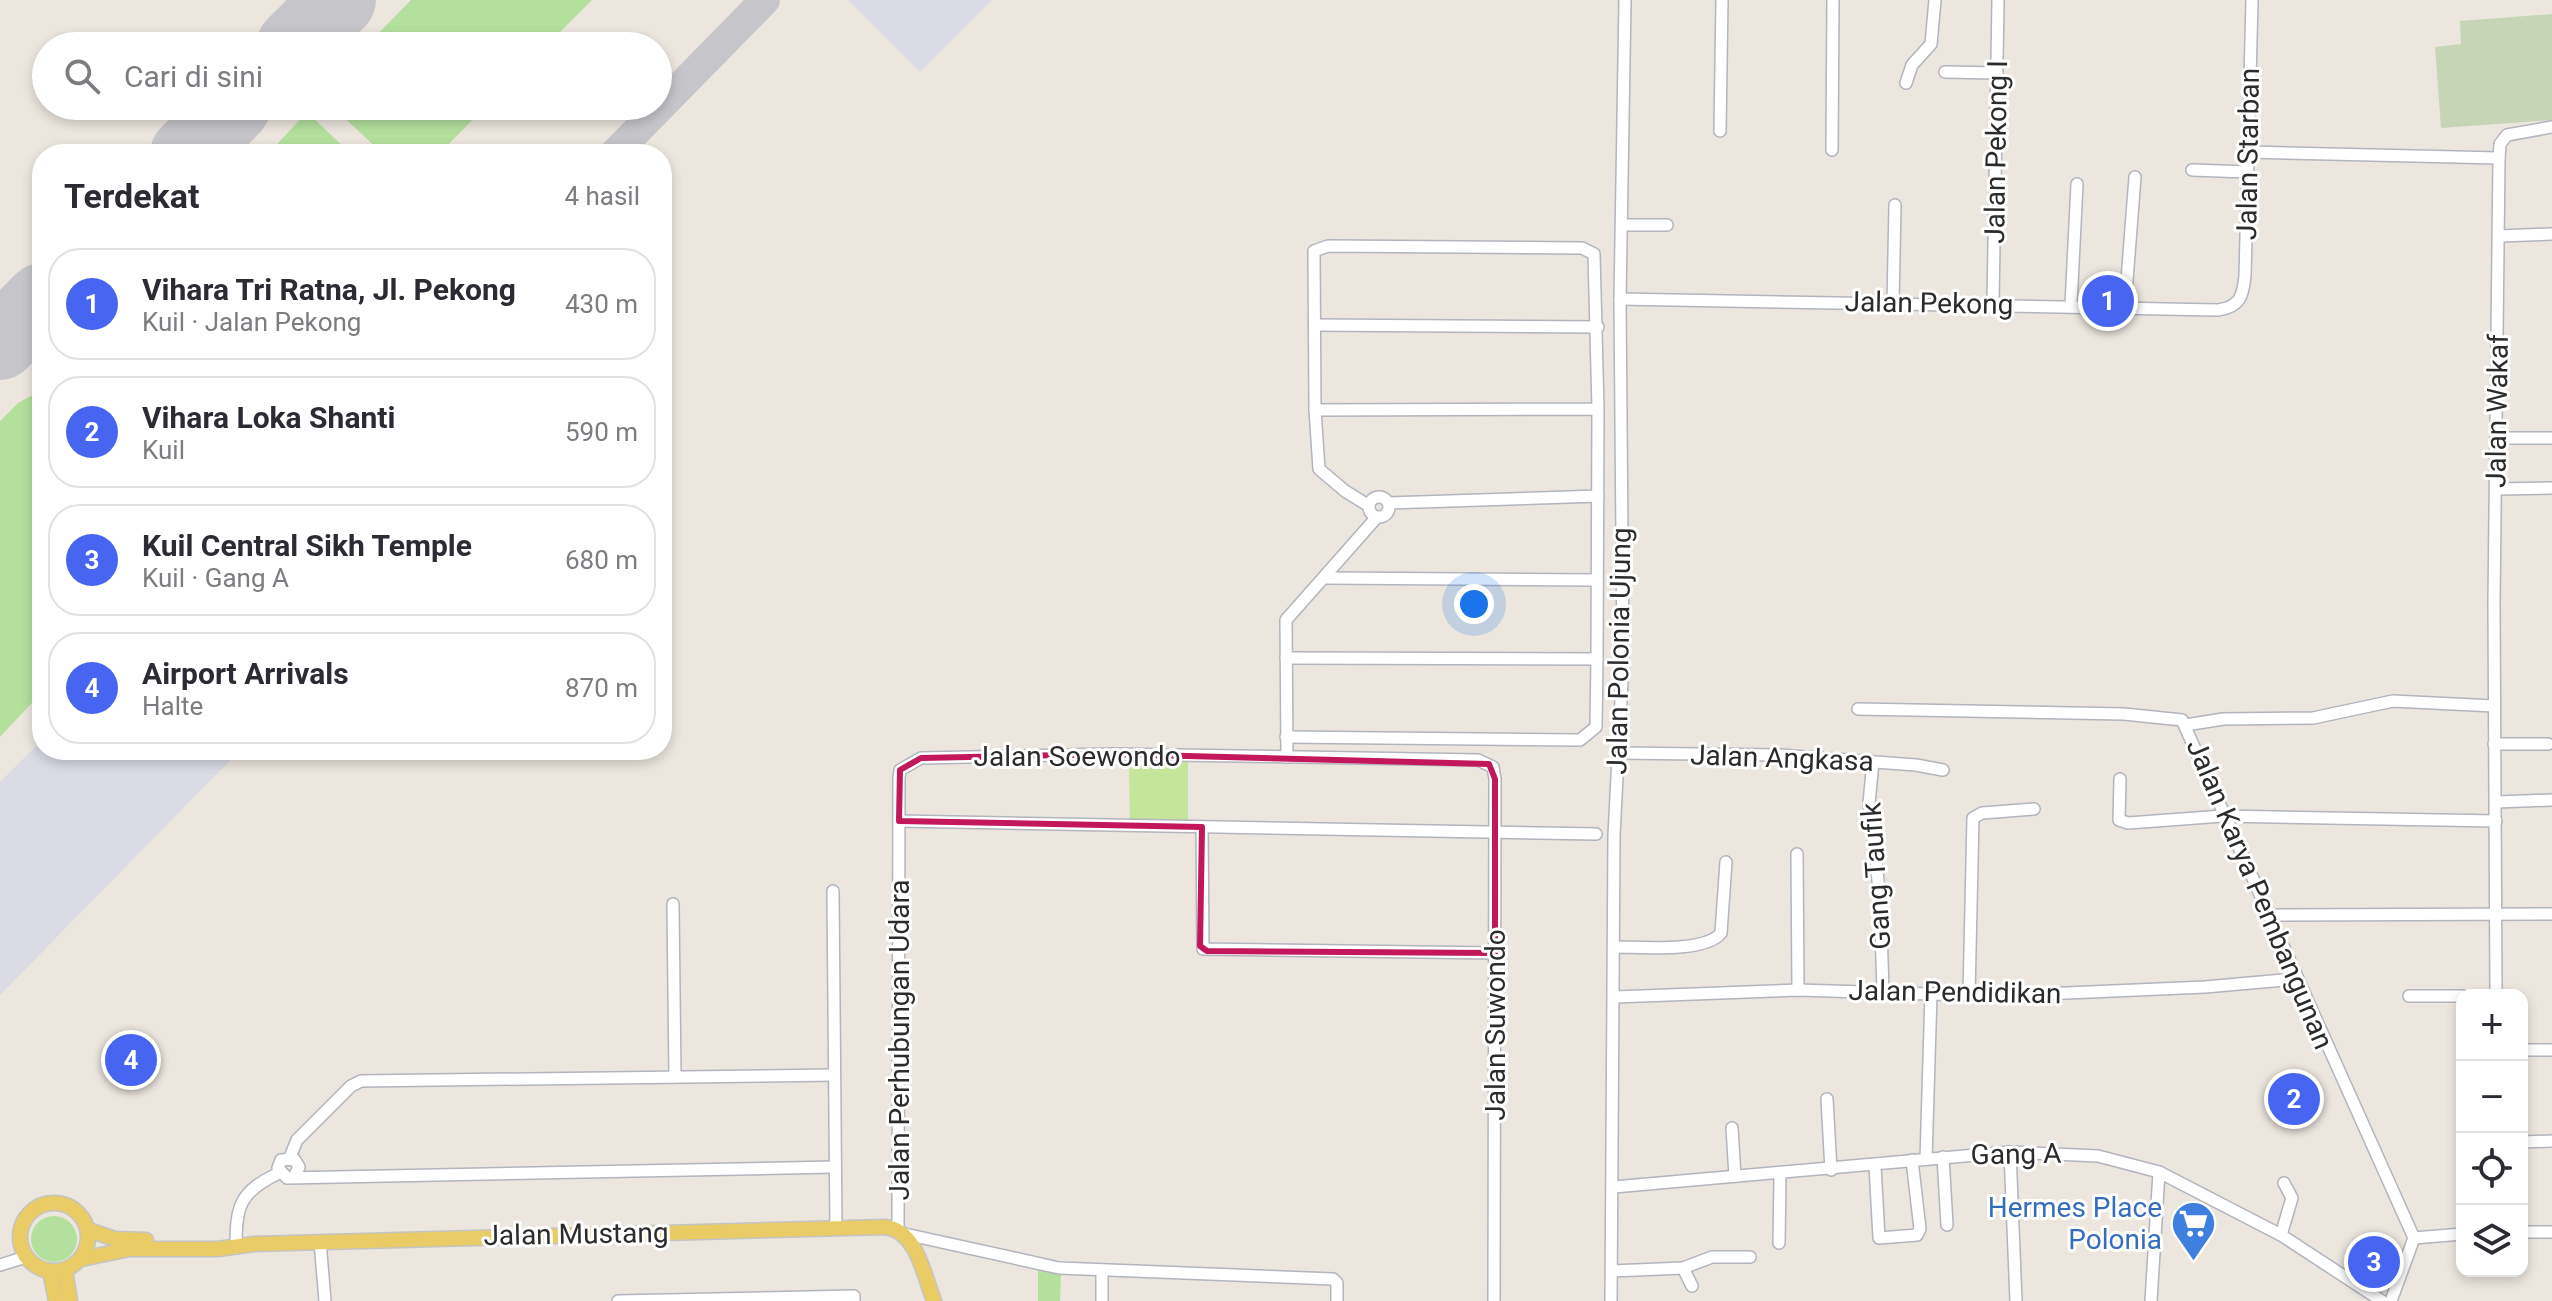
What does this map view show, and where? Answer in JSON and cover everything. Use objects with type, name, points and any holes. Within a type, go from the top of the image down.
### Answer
[{"type":"main road","points":[[41,1205],[69,1206],[80,1215],[89,1230],[88,1247],[81,1259],[57,1270],[37,1266],[26,1257],[20,1242],[21,1227],[29,1213],[41,1205]]},
{"type":"main road","name":"Jalan Mustang","points":[[89,1230],[122,1239],[236,1244],[885,1227],[902,1232]]},
{"type":"main road","name":"Jalan Perhubungan Udara","points":[[902,1232],[934,1301]]},
{"type":"main road","name":"Jalan Mustang","points":[[81,1259],[130,1249],[236,1244]]},
{"type":"main road","points":[[56,1301],[57,1270]]},
{"type":"main road","points":[[57,1270],[70,1301]]},
{"type":"street","name":"Jalan Polonia Ujung","points":[[1611,1301],[1614,835],[1623,661],[1620,299],[1625,0]]},
{"type":"street","points":[[1720,131],[1722,0]]},
{"type":"street","points":[[1832,150],[1833,0]]},
{"type":"street","points":[[1906,83],[1912,65],[1933,40],[1935,0]]},
{"type":"street","name":"Jalan Pekong I","points":[[1993,305],[1998,0]]},
{"type":"street","name":"Jalan Starban","points":[[2236,304],[2244,287],[2252,0]]},
{"type":"street","points":[[1945,72],[1997,73]]},
{"type":"street","points":[[2249,152],[2499,158],[2500,144],[2507,135],[2552,127]]},
{"type":"street","name":"Jalan Wakaf","points":[[2496,989],[2494,706],[2499,158]]},
{"type":"street","points":[[2192,170],[2247,172]]},
{"type":"street","points":[[2125,306],[2135,177]]},
{"type":"street","points":[[2071,305],[2077,184]]},
{"type":"street","points":[[1893,303],[1895,205]]},
{"type":"street","points":[[1622,225],[1667,225]]},
{"type":"street","points":[[2499,236],[2552,234]]},
{"type":"street","points":[[1286,737],[1580,740],[1596,727],[1598,327],[1595,257],[1586,249],[1322,247],[1314,251],[1315,410],[1319,469],[1369,506],[1377,517]]},
{"type":"street","name":"Jalan Pekong","points":[[1620,299],[2218,310],[2236,304]]},
{"type":"street","points":[[1315,325],[1598,327]]},
{"type":"street","points":[[1315,410],[1598,409]]},
{"type":"street","points":[[2496,438],[2552,438]]},
{"type":"street","points":[[2496,489],[2552,488]]},
{"type":"street","points":[[1369,506],[1377,497],[1388,503],[1598,496]]},
{"type":"street","points":[[1287,757],[1288,615],[1326,578],[1377,517],[1389,511],[1388,503]]},
{"type":"street","points":[[1326,578],[1596,580]]},
{"type":"street","points":[[1286,658],[1597,659]]},
{"type":"street","points":[[1858,709],[2172,716],[2186,725],[2223,719],[2313,718],[2393,701],[2494,706]]},
{"type":"street","name":"Jalan Karya Pembangunan","points":[[2186,725],[2295,979],[2414,1238]]},
{"type":"street","points":[[2494,744],[2548,744]]},
{"type":"street","name":"Jalan Angkasa","points":[[1619,753],[1780,755],[1943,770]]},
{"type":"street","name":"Jalan Soewondo","points":[[900,770],[908,762],[926,758],[1112,754],[1478,760]]},
{"type":"street","name":"Jalan Suwondo","points":[[1478,760],[1489,764],[1495,772],[1494,1301]]},
{"type":"street","name":"Gang Taufik","points":[[1873,762],[1869,803],[1880,898],[1883,991]]},
{"type":"street","name":"Jalan Perhubungan Udara","points":[[900,770],[902,1232]]},
{"type":"street","points":[[2120,779],[2118,815],[2121,822],[2148,824],[2223,816],[2496,821]]},
{"type":"street","points":[[2497,802],[2552,800]]},
{"type":"street","points":[[1969,995],[1973,818],[1982,813],[2034,809]]},
{"type":"street","points":[[899,821],[1596,834]]},
{"type":"street","points":[[1202,827],[1203,949],[1495,953]]},
{"type":"street","points":[[1797,854],[1798,990]]},
{"type":"street","points":[[1615,947],[1695,945],[1715,941],[1721,933],[1726,862]]},
{"type":"street","points":[[833,891],[836,1229]]},
{"type":"street","points":[[673,904],[675,1077]]},
{"type":"street","points":[[2268,915],[2552,914]]},
{"type":"street","name":"Jalan Pendidikan","points":[[1615,997],[1798,990],[1969,995],[2205,987],[2295,979]]},
{"type":"street","points":[[1926,1159],[1931,994]]},
{"type":"street","points":[[2409,996],[2456,996]]},
{"type":"street","points":[[2528,1050],[2552,1050]]},
{"type":"street","points":[[279,1173],[279,1164],[290,1157],[297,1140],[351,1086],[361,1081],[834,1075]]},
{"type":"street","points":[[1827,1099],[1831,1170]]},
{"type":"street","points":[[1732,1128],[1735,1176]]},
{"type":"street","points":[[2528,1142],[2552,1141]]},
{"type":"street","points":[[2010,1152],[2016,1301]]},
{"type":"street","name":"Gang A","points":[[1614,1187],[1780,1175],[2010,1152],[2087,1154],[2159,1172],[2281,1235],[2382,1301]]},
{"type":"street","points":[[290,1157],[299,1167],[295,1175]]},
{"type":"street","points":[[1943,1157],[1947,1225]]},
{"type":"street","points":[[1875,1166],[1879,1238],[1917,1235],[1920,1229],[1912,1160]]},
{"type":"street","points":[[279,1173],[287,1178],[295,1175],[344,1177],[834,1167]]},
{"type":"street","points":[[2151,1301],[2159,1172]]},
{"type":"street","points":[[236,1244],[237,1207],[246,1196],[279,1173]]},
{"type":"street","points":[[1779,1243],[1780,1175]]},
{"type":"street","points":[[2281,1235],[2292,1198],[2284,1183]]},
{"type":"street","points":[[902,1232],[1059,1268],[1330,1279],[1337,1283],[1337,1301]]},
{"type":"street","points":[[2528,1232],[2552,1232]]},
{"type":"street","points":[[2391,1301],[2414,1238],[2456,1234]]},
{"type":"street","points":[[320,1241],[325,1301]]},
{"type":"street","points":[[0,1265],[26,1257]]},
{"type":"street","points":[[1612,1271],[1683,1268],[1706,1258],[1750,1257]]},
{"type":"street","points":[[1683,1268],[1692,1286]]},
{"type":"street","points":[[1102,1270],[1102,1301]]},
{"type":"street","points":[[618,1301],[854,1296],[854,1301]]},
{"type":"highlighted area","points":[[1112,754],[1489,764],[1495,779],[1495,953],[1207,951],[1200,946],[1202,827],[899,821],[900,770],[921,758]]},
{"type":"shaded area","points":[[848,0],[992,0],[920,72]]},
{"type":"shaded area","points":[[32,750],[32,760],[230,760],[0,995],[0,782]]},
{"type":"green space","points":[[411,0],[592,0],[560,32],[380,32]]},
{"type":"green space","points":[[2552,14],[2552,120],[2441,128],[2435,47],[2461,44],[2460,21]]},
{"type":"green space","points":[[300,120],[315,120],[341,144],[277,144]]},
{"type":"green space","points":[[347,120],[472,120],[449,144],[372,144]]},
{"type":"green space","points":[[32,395],[32,703],[0,737],[0,421],[18,403]]},
{"type":"green space","points":[[1188,762],[1188,821],[1130,822],[1129,764]]},
{"type":"green space","points":[[54,1216],[70,1223],[77,1239],[70,1255],[54,1262],[38,1255],[31,1239],[38,1223]]},
{"type":"green space","points":[[1038,1269],[1061,1271],[1060,1301],[1038,1301]]},
{"type":"taxiway","points":[[672,95],[765,0]]},
{"type":"taxiway","points":[[624,144],[647,120]]},
{"type":"runway","points":[[307,32],[339,0]]},
{"type":"runway","points":[[197,144],[220,120]]},
{"type":"runway","points":[[0,343],[32,310]]},
{"type":"place","name":"Vihara Tri Ratna, Jl. Pekong","points":[[2108,301]]},
{"type":"place","name":"Airport Arrivals","points":[[131,1060]]},
{"type":"place","name":"Vihara Loka Shanti","points":[[2294,1099]]},
{"type":"place","name":"Hermes Place Polonia","points":[[2193,1262]]},
{"type":"place","name":"Kuil Central Sikh Temple","points":[[2374,1262]]}]
